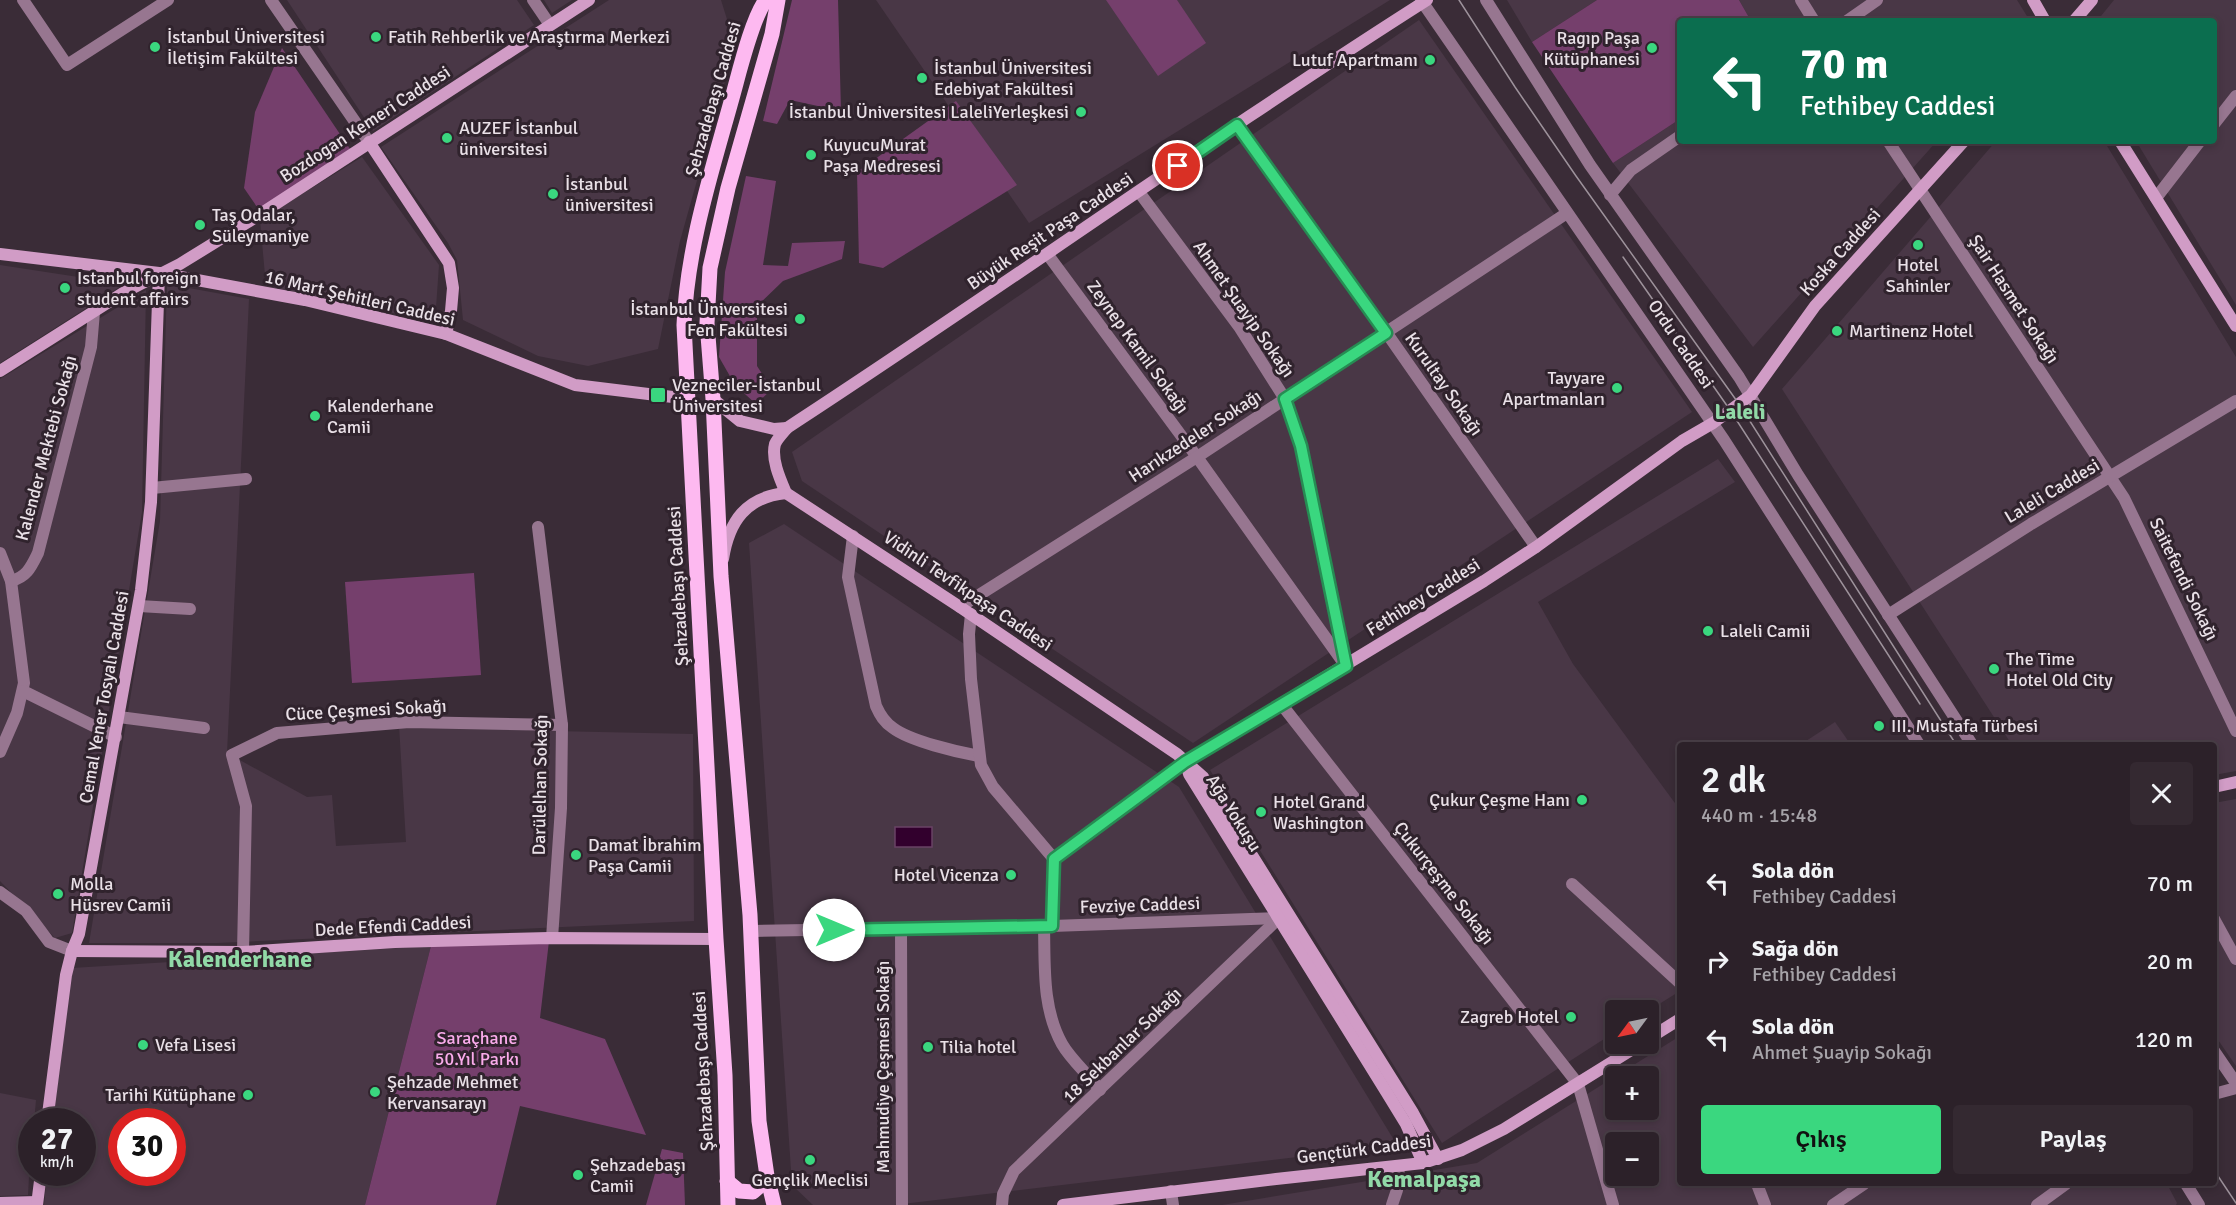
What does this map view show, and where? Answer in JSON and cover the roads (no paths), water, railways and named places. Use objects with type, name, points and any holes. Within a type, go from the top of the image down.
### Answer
[{"type":"main road","name":"Şehzadebaşı Caddesi","points":[[728,1205],[725,1075],[684,325],[685,297],[701,210],[743,60],[766,0]]},
{"type":"main road","points":[[774,1205],[759,1121],[751,931],[721,576],[707,323],[710,268],[728,188],[772,33],[778,0]]},
{"type":"main road","points":[[727,1181],[739,1191],[753,1192],[767,1176]]},
{"type":"street","points":[[23,0],[67,65],[168,0]]},
{"type":"street","points":[[271,0],[449,263],[453,288],[452,311],[446,334]]},
{"type":"street","points":[[533,0],[550,25]]},
{"type":"street","name":"Bozdogan Kemeri Caddesi","points":[[0,371],[123,293],[180,264],[248,222],[589,0]]},
{"type":"street","name":"Ordu Caddesi","points":[[1485,0],[1610,195],[1751,395],[1798,475],[1970,742]]},
{"type":"street","points":[[1801,0],[1812,18]]},
{"type":"street","points":[[1850,18],[1877,0]]},
{"type":"street","points":[[2033,0],[2043,18]]},
{"type":"street","points":[[2077,18],[2092,0]]},
{"type":"street","name":"Ordu Caddesi","points":[[1424,1],[1567,213],[1713,423],[1917,742]]},
{"type":"street","name":"Büyük Reşit Paşa Caddesi","points":[[787,428],[1048,255],[1336,57],[1424,1]]},
{"type":"street","points":[[2217,120],[2236,96]]},
{"type":"street","name":"Kurultay Sokağı","points":[[1237,125],[1536,547]]},
{"type":"street","points":[[1610,195],[1631,170],[1677,137]]},
{"type":"street","name":"Şair Hasmet Sokağı","points":[[1890,144],[2112,476]]},
{"type":"street","name":"Koska Caddesi","points":[[1713,423],[1751,395],[1815,306],[1961,144]]},
{"type":"street","points":[[2122,144],[2236,326]]},
{"type":"street","points":[[2156,198],[2198,144]]},
{"type":"street","name":"Ahmet Şuayip Sokağı","points":[[1139,192],[1240,328],[1285,399],[1301,446],[1346,666]]},
{"type":"street","name":"Harıkzedeler Sokağı","points":[[966,610],[1567,213]]},
{"type":"street","name":"16 Mart Şehitleri Caddesi","points":[[0,254],[159,273],[305,300],[446,334],[575,385],[689,399]]},
{"type":"street","name":"Zeynep Kamil Sokağı","points":[[1048,255],[1197,457],[1346,666]]},
{"type":"street","name":"Cemal Yener Tosyalı Caddesi","points":[[49,1108],[66,975],[79,934],[139,606],[152,488],[159,273]]},
{"type":"street","name":"Kalender Mektebi Sokağı","points":[[11,581],[28,573],[38,553],[91,347],[94,312]]},
{"type":"street","points":[[713,399],[740,421],[761,427],[787,428]]},
{"type":"street","name":"Laleli Caddesi","points":[[1888,615],[2236,401]]},
{"type":"street","name":"Fethibey Caddesi","points":[[1054,859],[1185,762],[1346,666],[1536,547],[1682,441],[1713,423]]},
{"type":"street","points":[[721,576],[724,555],[737,517],[746,507],[759,499],[786,493],[780,481],[774,454],[776,443],[787,428]]},
{"type":"street","name":"Saitefendi Sokağı","points":[[2112,476],[2153,556],[2236,731]]},
{"type":"street","points":[[152,488],[246,479]]},
{"type":"street","name":"Vidinli Tevfikpaşa Caddesi","points":[[786,493],[966,610],[1177,754],[1185,762]]},
{"type":"street","name":"Darülelhan Sokağı","points":[[538,527],[562,725],[561,808],[552,938]]},
{"type":"street","points":[[853,536],[848,577],[876,706],[883,720],[895,730],[924,741],[960,753],[979,756]]},
{"type":"street","points":[[0,553],[11,581],[24,683],[17,713],[0,752]]},
{"type":"street","points":[[139,606],[190,609]]},
{"type":"street","points":[[966,610],[981,765],[993,787],[1054,859],[1048,926],[1047,998],[1053,1022],[1063,1046],[1101,1090]]},
{"type":"street","points":[[23,691],[116,737]]},
{"type":"street","name":"Çukurçeşme Sokağı","points":[[1282,705],[1578,1084]]},
{"type":"street","points":[[119,717],[204,728]]},
{"type":"street","name":"Cüce Çeşmesi Sokağı","points":[[243,952],[246,806],[232,755],[277,733],[409,722],[562,725]]},
{"type":"street","name":"Ağa Yokuşu","points":[[1185,762],[1189,774],[1413,1113],[1438,1159]]},
{"type":"street","points":[[2217,786],[2236,782]]},
{"type":"street","points":[[1572,884],[1677,980]]},
{"type":"street","points":[[0,892],[26,911],[49,942],[72,951]]},
{"type":"street","name":"Fevziye Caddesi","points":[[751,931],[1048,926],[1283,915]]},
{"type":"street","name":"Ağa Yokuşu","points":[[1283,915],[1406,1124],[1423,1163]]},
{"type":"street","name":"18 Sekbanlar Sokağı","points":[[1002,1205],[1003,1194],[1014,1171],[1283,915]]},
{"type":"street","points":[[2217,924],[2236,959]]},
{"type":"street","name":"Mahmudiye Çeşmesi Sokağı","points":[[901,930],[902,1205]]},
{"type":"street","name":"Dede Efendi Caddesi","points":[[72,951],[243,952],[394,942],[552,938],[716,939]]},
{"type":"street","points":[[1659,1032],[1677,1021]]},
{"type":"street","name":"Gençtürk Caddesi","points":[[1063,1205],[1399,1167],[1438,1159],[1504,1129],[1625,1054]]},
{"type":"street","points":[[2217,1055],[2236,1083]]},
{"type":"street","points":[[1578,1084],[1613,1205]]},
{"type":"street","points":[[2217,1093],[2236,1088]]},
{"type":"street","points":[[1392,1205],[1399,1167]]},
{"type":"street","points":[[0,1203],[37,1204],[39,1186]]},
{"type":"street","points":[[1759,1186],[1765,1205]]},
{"type":"street","points":[[1833,1205],[1861,1186]]},
{"type":"street","points":[[2037,1205],[2063,1186]]},
{"type":"street","points":[[2187,1186],[2199,1205]]},
{"type":"street","points":[[1172,1191],[1173,1205]]},
{"type":"tram line","points":[[1459,0],[1576,176],[1739,404],[1954,742]]},
{"type":"tram line","points":[[1623,257],[1730,410],[1920,704]]},
{"type":"tram line","points":[[2217,1174],[2236,1203]]},
{"type":"place","name":"Fatih Rehberlik ve Araştırma Merkezi","points":[[376,37]]},
{"type":"place","name":"İstanbul Üniversitesi İletişim Fakültesi","points":[[155,47]]},
{"type":"place","name":"Ragıp Paşa Kütüphanesi","points":[[1652,48]]},
{"type":"place","name":"Lutuf Apartmanı","points":[[1430,60]]},
{"type":"place","name":"İstanbul Üniversitesi Edebiyat Fakültesi","points":[[922,78]]},
{"type":"place","name":"İstanbul Üniversitesi LaleliYerleşkesi","points":[[1081,112]]},
{"type":"place","name":"AUZEF İstanbul üniversitesi","points":[[447,138]]},
{"type":"place","name":"KuyucuMurat Paşa Medresesi","points":[[811,155]]},
{"type":"place","name":"İstanbul üniversitesi","points":[[553,194]]},
{"type":"place","name":"Taş Odalar, Süleymaniye","points":[[200,225]]},
{"type":"place","name":"Hotel Sahinler","points":[[1918,245]]},
{"type":"place","name":"Istanbul foreign student affairs","points":[[65,288]]},
{"type":"place","name":"İstanbul Üniversitesi Fen Fakültesi","points":[[800,319]]},
{"type":"place","name":"Martinenz Hotel","points":[[1837,331]]},
{"type":"place","name":"Tayyare Apartmanları","points":[[1617,388]]},
{"type":"place","name":"Vezneciler-İstanbul Üniversitesi","points":[[658,395]]},
{"type":"place","name":"Kalenderhane Camii","points":[[315,416]]},
{"type":"place","name":"Laleli Camii","points":[[1708,631]]},
{"type":"place","name":"The Time Hotel Old City","points":[[1994,669]]},
{"type":"place","name":"III. Mustafa Türbesi","points":[[1879,726]]},
{"type":"place","name":"Çukur Çeşme Hanı","points":[[1582,800]]},
{"type":"place","name":"Hotel Grand Washington","points":[[1261,812]]},
{"type":"place","name":"Damat İbrahim Paşa Camii","points":[[576,855]]},
{"type":"place","name":"Hotel Vicenza","points":[[1011,875]]},
{"type":"place","name":"Molla Hüsrev Camii","points":[[58,894]]},
{"type":"place","name":"Zagreb Hotel","points":[[1571,1017]]},
{"type":"place","name":"Vefa Lisesi","points":[[143,1045]]},
{"type":"place","name":"Tilia hotel","points":[[928,1047]]},
{"type":"place","name":"Şehzade Mehmet Kervansarayı","points":[[375,1092]]},
{"type":"place","name":"Tarihi Kütüphane","points":[[248,1095]]},
{"type":"place","name":"Gençlik Meclisi","points":[[810,1160]]},
{"type":"place","name":"Şehzadebaşı Camii","points":[[578,1175]]},
{"type":"district","name":"Laleli","points":[[1740,412]]},
{"type":"district","name":"Kalenderhane","points":[[240,959]]},
{"type":"district","name":"Kemalpaşa","points":[[1424,1179]]},
{"type":"park label","name":"Saraçhane 50.Yıl Parkı","points":[[477,1048]]}]
